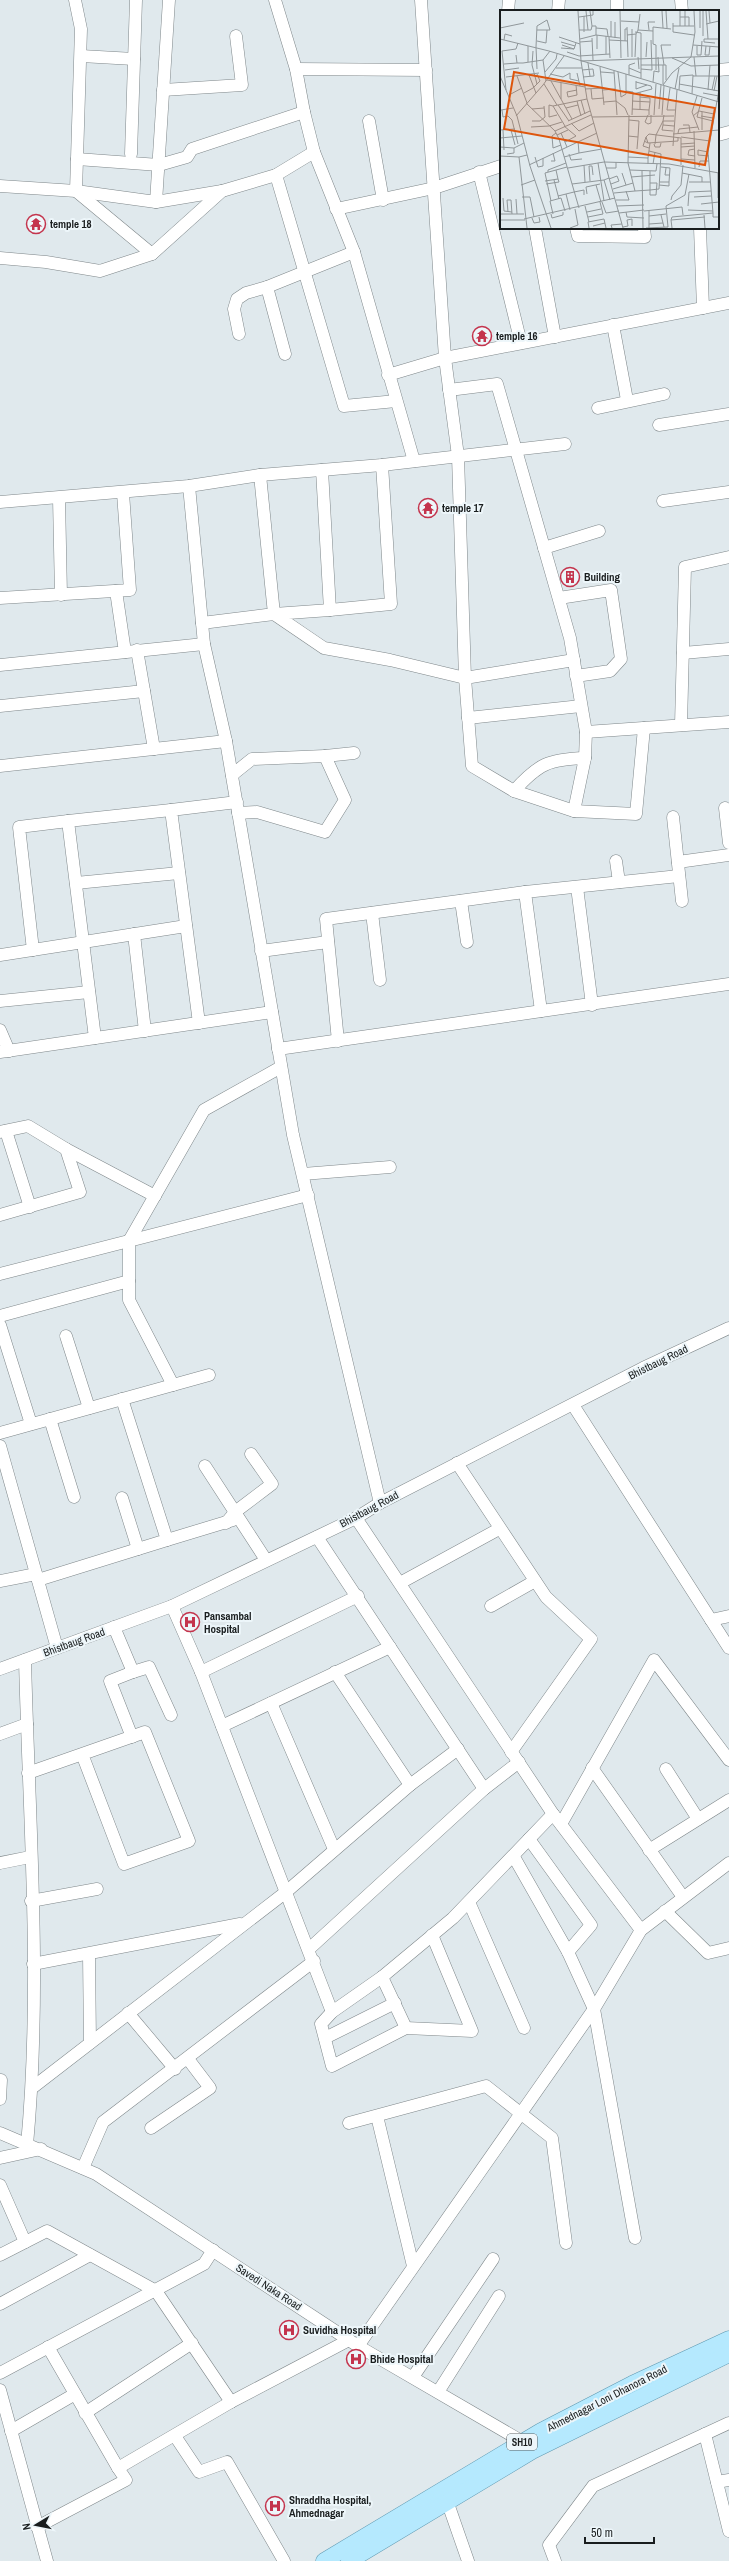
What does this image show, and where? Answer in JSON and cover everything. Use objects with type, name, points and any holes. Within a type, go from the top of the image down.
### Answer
[{"type":"main road","name":"Ahmednagar Loni Dhanora Road","points":[[349,2561],[445,2496],[529,2445],[585,2407],[729,2339]]},
{"type":"main road","name":"Ahmednagar Loni Dhanora Road","points":[[529,2445],[729,2354]]},
{"type":"main road","name":"Ahmednagar Loni Dhanora Road","points":[[324,2561],[445,2496]]},
{"type":"street","points":[[75,0],[81,29],[76,191]]},
{"type":"street","points":[[131,154],[136,0]]},
{"type":"street","points":[[156,202],[169,0]]},
{"type":"street","points":[[275,0],[296,69],[304,112],[314,152],[354,252],[388,375],[414,461]]},
{"type":"street","points":[[421,0],[445,358],[458,456],[465,678],[472,766],[514,791],[574,811],[636,814],[644,728]]},
{"type":"street","points":[[508,10],[509,0]]},
{"type":"street","points":[[558,10],[559,0]]},
{"type":"street","points":[[681,0],[682,10]]},
{"type":"street","points":[[163,90],[242,86],[236,36]]},
{"type":"street","points":[[80,56],[134,59]]},
{"type":"street","points":[[296,69],[426,70]]},
{"type":"street","points":[[719,70],[729,69]]},
{"type":"street","points":[[77,159],[159,165],[187,157],[192,148],[304,112]]},
{"type":"street","points":[[369,121],[383,200]]},
{"type":"street","points":[[719,135],[729,132]]},
{"type":"street","points":[[0,186],[76,191],[156,202],[222,191],[276,175],[314,152]]},
{"type":"street","points":[[336,209],[434,188],[500,166]]},
{"type":"street","points":[[479,172],[521,343]]},
{"type":"street","points":[[276,175],[344,406],[396,401]]},
{"type":"street","points":[[76,191],[152,254]]},
{"type":"street","points":[[0,258],[46,262],[100,271],[152,254],[222,191]]},
{"type":"street","points":[[535,229],[555,337]]},
{"type":"street","points":[[576,229],[578,236],[645,237],[644,229]]},
{"type":"street","points":[[700,229],[703,308]]},
{"type":"street","points":[[239,334],[234,308],[237,299],[246,293],[267,287],[354,252]]},
{"type":"street","points":[[267,287],[285,354]]},
{"type":"street","points":[[388,375],[445,358],[729,303]]},
{"type":"street","points":[[613,325],[627,400]]},
{"type":"street","points":[[449,390],[497,384],[558,598],[574,660],[586,732],[585,758],[574,811]]},
{"type":"street","points":[[598,408],[627,400],[664,394]]},
{"type":"street","points":[[659,425],[729,414]]},
{"type":"street","points":[[0,502],[123,493],[189,486],[260,475],[382,465],[565,444]]},
{"type":"street","points":[[202,622],[391,604],[382,465]]},
{"type":"street","points":[[322,470],[330,610]]},
{"type":"street","points":[[260,475],[274,614]]},
{"type":"street","points":[[189,486],[204,644],[226,741],[281,1066],[303,1174],[380,1503]]},
{"type":"street","points":[[663,501],[729,492]]},
{"type":"street","points":[[0,598],[130,590],[123,493]]},
{"type":"street","points":[[59,498],[61,595]]},
{"type":"street","points":[[544,548],[599,531]]},
{"type":"street","points":[[681,725],[685,567],[729,557]]},
{"type":"street","points":[[558,598],[611,590],[622,659],[610,671],[576,676]]},
{"type":"street","points":[[116,591],[131,651],[144,691],[154,749]]},
{"type":"street","points":[[274,614],[324,648],[390,660],[465,678],[574,660]]},
{"type":"street","points":[[0,665],[204,644]]},
{"type":"street","points":[[683,653],[729,649]]},
{"type":"street","points":[[0,706],[144,691]]},
{"type":"street","points":[[468,718],[581,706]]},
{"type":"street","points":[[586,732],[729,722]]},
{"type":"street","points":[[0,766],[226,741]]},
{"type":"street","points":[[232,775],[252,759],[325,756],[354,753]]},
{"type":"street","points":[[33,950],[19,827],[171,810],[238,807],[290,824],[325,832],[345,800],[325,756]]},
{"type":"street","points":[[514,791],[528,775],[550,761],[585,758]]},
{"type":"street","points":[[725,808],[729,843]]},
{"type":"street","points":[[171,810],[199,1022]]},
{"type":"street","points":[[673,817],[682,901]]},
{"type":"street","points":[[68,821],[95,1038]]},
{"type":"street","points":[[678,862],[729,855]]},
{"type":"street","points":[[616,861],[619,882]]},
{"type":"street","points":[[76,883],[179,873]]},
{"type":"street","points":[[338,1041],[326,919],[525,892],[679,876]]},
{"type":"street","points":[[577,887],[592,1005]]},
{"type":"street","points":[[525,892],[541,1011]]},
{"type":"street","points":[[461,901],[467,942]]},
{"type":"street","points":[[372,912],[380,980]]},
{"type":"street","points":[[0,955],[186,926]]},
{"type":"street","points":[[134,934],[144,1031]]},
{"type":"street","points":[[261,951],[328,942]]},
{"type":"street","points":[[278,1049],[592,1005],[729,984]]},
{"type":"street","points":[[0,1001],[89,992]]},
{"type":"street","points":[[0,1030],[4,1052],[272,1012]]},
{"type":"street","points":[[173,1385],[129,1300],[129,1241],[204,1110],[281,1066]]},
{"type":"street","points":[[30,1207],[3,1131],[28,1126],[66,1149],[155,1196]]},
{"type":"street","points":[[0,1215],[80,1192],[66,1149]]},
{"type":"street","points":[[303,1174],[390,1167]]},
{"type":"street","points":[[0,1274],[308,1195]]},
{"type":"street","points":[[0,1316],[129,1282]]},
{"type":"street","points":[[0,1325],[31,1424]]},
{"type":"street","name":"Bhistbaug Road","points":[[0,1669],[172,1606],[356,1518],[380,1503],[643,1368],[729,1328]]},
{"type":"street","points":[[66,1336],[89,1408]]},
{"type":"street","points":[[0,1433],[209,1375]]},
{"type":"street","points":[[122,1399],[167,1540]]},
{"type":"street","points":[[573,1405],[729,1648]]},
{"type":"street","points":[[50,1419],[74,1497]]},
{"type":"street","points":[[0,1446],[57,1648]]},
{"type":"street","points":[[0,1581],[37,1577],[226,1523],[238,1515],[272,1484],[251,1454]]},
{"type":"street","points":[[457,1463],[499,1530],[546,1597],[591,1639],[511,1752]]},
{"type":"street","points":[[205,1466],[266,1560]]},
{"type":"street","points":[[122,1498],[138,1549]]},
{"type":"street","points":[[356,1518],[557,1819],[641,1930]]},
{"type":"street","points":[[400,1583],[499,1530]]},
{"type":"street","points":[[317,1537],[358,1596],[484,1789]]},
{"type":"street","points":[[491,1606],[535,1581]]},
{"type":"street","points":[[201,1672],[358,1596]]},
{"type":"street","points":[[172,1606],[201,1672],[314,1961],[332,2012]]},
{"type":"street","points":[[711,1620],[729,1616]]},
{"type":"street","points":[[114,1627],[133,1672]]},
{"type":"street","points":[[222,1726],[390,1647]]},
{"type":"street","points":[[25,1660],[33,1964],[32,2088],[27,2145]]},
{"type":"street","points":[[432,1935],[472,2031],[406,2028],[332,2066],[321,2024],[332,2012],[382,1977],[432,1935],[469,1902],[514,1857],[529,1839],[557,1819],[592,1768],[654,1660],[729,1760]]},
{"type":"street","points":[[132,1737],[110,1681],[149,1667],[171,1715]]},
{"type":"street","points":[[335,1672],[410,1785]]},
{"type":"street","points":[[271,1702],[334,1849]]},
{"type":"street","points":[[0,1734],[26,1724]]},
{"type":"street","points":[[28,1773],[82,1754],[132,1737],[145,1732],[189,1841],[124,1864],[82,1754]]},
{"type":"street","points":[[32,2088],[286,1892],[410,1785],[458,1749]]},
{"type":"street","points":[[309,1949],[484,1789],[519,1762]]},
{"type":"street","points":[[592,1768],[683,1897]]},
{"type":"street","points":[[666,1769],[698,1819]]},
{"type":"street","points":[[649,1850],[729,1800]]},
{"type":"street","points":[[529,1839],[591,1925],[568,1952]]},
{"type":"street","points":[[0,1863],[30,1857]]},
{"type":"street","points":[[514,1857],[568,1952],[594,2009],[636,2238]]},
{"type":"street","points":[[118,2468],[176,2436],[231,2402],[353,2343],[413,2266],[521,2114],[594,2009],[641,1930],[683,1897],[729,1864]]},
{"type":"street","points":[[32,1902],[97,1889]]},
{"type":"street","points":[[469,1902],[524,2028]]},
{"type":"street","points":[[665,1911],[708,1953],[729,1948]]},
{"type":"street","points":[[33,1964],[243,1924]]},
{"type":"street","points":[[89,1954],[90,2043]]},
{"type":"street","points":[[83,2168],[103,2122],[188,2059],[314,1961]]},
{"type":"street","points":[[382,1977],[406,2028]]},
{"type":"street","points":[[325,2038],[395,2002]]},
{"type":"street","points":[[128,2013],[174,2069]]},
{"type":"street","points":[[151,2128],[210,2088],[188,2059]]},
{"type":"street","points":[[0,2099],[1,2080]]},
{"type":"street","points":[[349,2123],[486,2086],[552,2138],[566,2242]]},
{"type":"street","points":[[377,2116],[413,2266]]},
{"type":"street","name":"Savedi Naka Road","points":[[0,2133],[27,2145],[42,2149],[96,2174],[353,2343],[529,2445]]},
{"type":"street","points":[[0,2158],[42,2149]]},
{"type":"street","points":[[0,2185],[25,2242]]},
{"type":"street","points":[[0,2255],[47,2231],[156,2291],[231,2402]]},
{"type":"street","points":[[0,2373],[204,2264],[213,2250]]},
{"type":"street","points":[[0,2304],[90,2255]]},
{"type":"street","points":[[413,2378],[493,2259]]},
{"type":"street","points":[[438,2392],[499,2296]]},
{"type":"street","points":[[85,2413],[192,2343]]},
{"type":"street","points":[[37,2527],[126,2480],[85,2413],[48,2347]]},
{"type":"street","points":[[0,2390],[47,2561]]},
{"type":"street","points":[[11,2430],[75,2394]]},
{"type":"street","points":[[555,2561],[549,2545],[592,2486],[729,2423]]},
{"type":"street","points":[[704,2434],[729,2531]]},
{"type":"street","points":[[176,2436],[199,2472],[227,2462],[284,2561]]},
{"type":"street","points":[[717,2482],[729,2480]]},
{"type":"street","points":[[445,2496],[468,2561]]},
{"type":"place","name":"temple 18","points":[[36,224]]},
{"type":"place","name":"temple 16","points":[[482,336]]},
{"type":"place","name":"temple 17","points":[[428,508]]},
{"type":"place","name":"Building","points":[[570,577]]},
{"type":"place","name":"Pansambal Hospital","points":[[190,1622]]},
{"type":"place","name":"Suvidha Hospital","points":[[289,2330]]},
{"type":"place","name":"Bhide Hospital","points":[[356,2359]]},
{"type":"place","name":"Shraddha Hospital, Ahmednagar","points":[[275,2506]]}]
